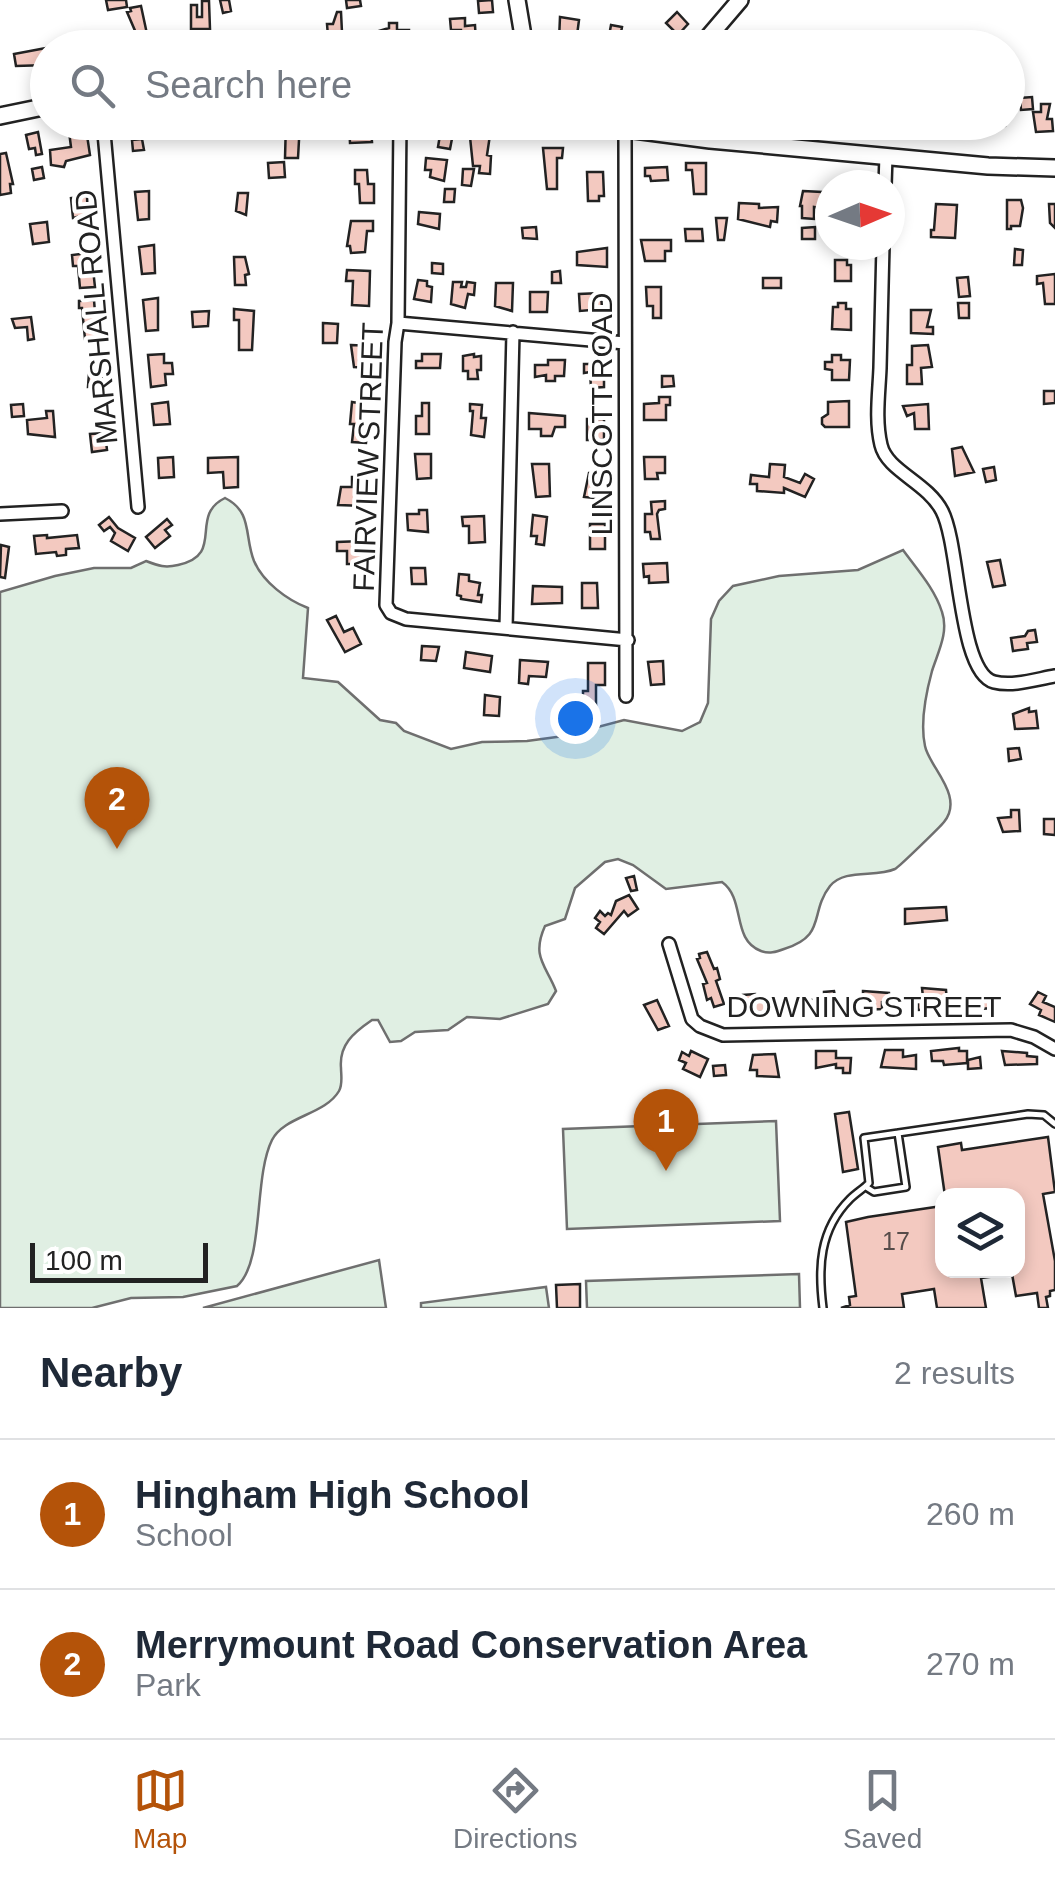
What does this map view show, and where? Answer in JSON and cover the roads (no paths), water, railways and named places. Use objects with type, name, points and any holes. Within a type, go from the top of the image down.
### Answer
[{"type":"main road","points":[[516,0],[522,30]]},
{"type":"main road","points":[[714,30],[740,0]]},
{"type":"main road","points":[[0,116],[30,110]]},
{"type":"main road","points":[[715,140],[1051,170]]},
{"type":"street","name":"MARSHALL ROAD","points":[[105,140],[138,507]]},
{"type":"street","name":"FAIRVIEW STREET","points":[[400,140],[398,323],[386,605],[391,613],[406,619],[628,640]]},
{"type":"street","name":"LINSCOTT ROAD","points":[[625,140],[626,696]]},
{"type":"street","points":[[886,156],[886,170]]},
{"type":"street","points":[[883,260],[878,423],[884,455],[929,491],[944,516],[953,545],[970,651],[982,675],[1005,683],[1055,676]]},
{"type":"street","points":[[398,323],[626,342]]},
{"type":"street","points":[[506,628],[513,332]]},
{"type":"street","points":[[0,514],[62,511]]},
{"type":"street","name":"DOWNING STREET","points":[[669,944],[692,1019],[723,1034],[1011,1030],[1055,1049]]},
{"type":"lane","points":[[824,1308],[820,1269],[824,1240],[842,1208],[866,1186],[869,1178],[864,1138],[1035,1113],[1055,1124]]},
{"type":"lane","points":[[866,1186],[874,1192],[906,1187],[898,1133]]},
{"type":"place","name":"Merrymount Road Conservation Area","points":[[117,849]]},
{"type":"place","name":"Hingham High School","points":[[666,1171]]}]
